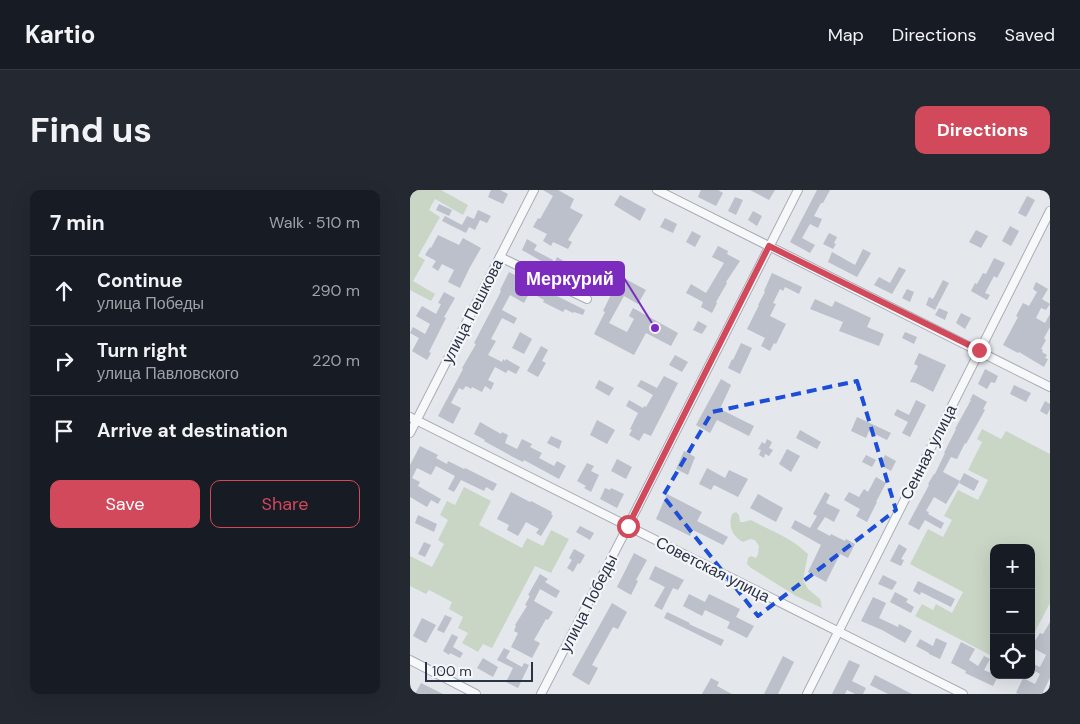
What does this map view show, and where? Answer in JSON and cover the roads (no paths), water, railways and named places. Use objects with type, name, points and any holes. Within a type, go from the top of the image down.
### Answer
[{"type":"street","name":"улица Пешкова","points":[[410,432],[413,418],[534,190]]},
{"type":"street","points":[[657,190],[1050,386]]},
{"type":"street","name":"улица Победы","points":[[541,694],[798,190]]},
{"type":"street","name":"Сенная улица","points":[[807,694],[1050,210]]},
{"type":"street","points":[[500,257],[587,299]]},
{"type":"street","name":"Советская улица","points":[[413,418],[963,694]]},
{"type":"street","points":[[410,660],[476,694]]},
{"type":"place","name":"Меркурий","points":[[655,328]]}]
